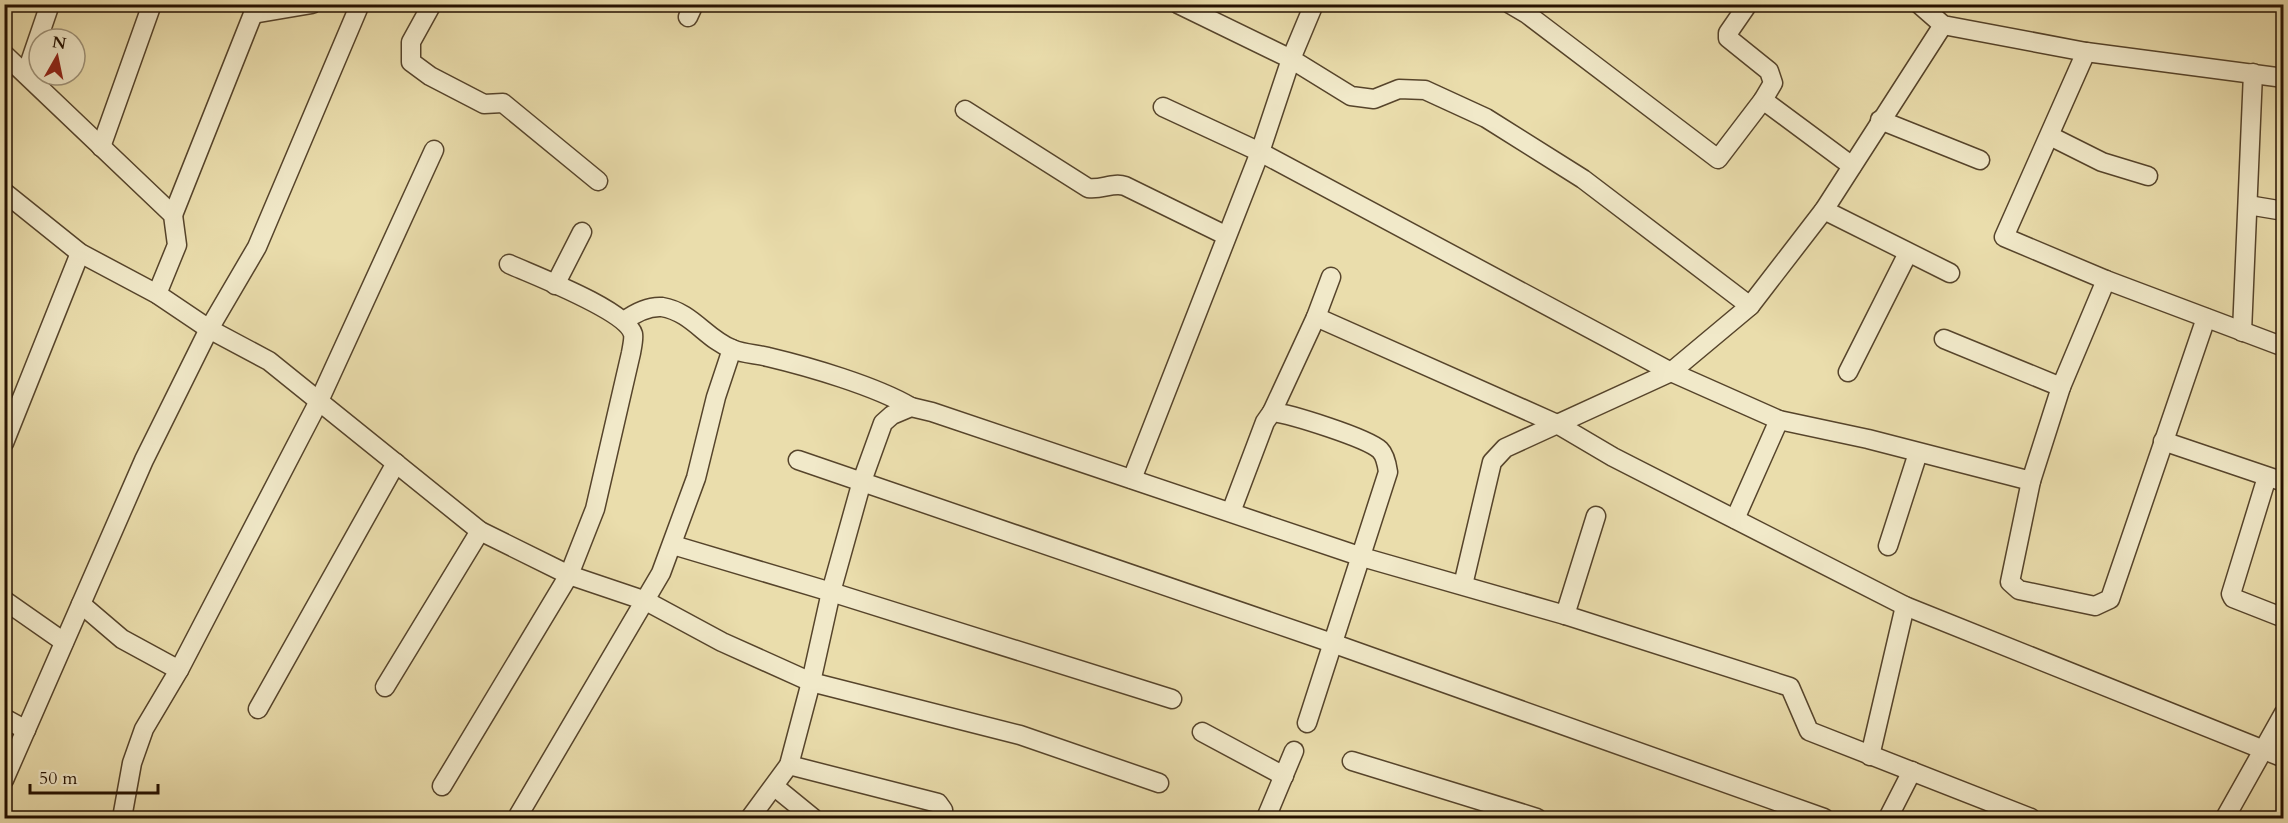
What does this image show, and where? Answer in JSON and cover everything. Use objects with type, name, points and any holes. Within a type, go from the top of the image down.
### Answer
[{"type":"street","points":[[26,74],[50,4]]},
{"type":"street","points":[[101,147],[152,4]]},
{"type":"street","points":[[157,294],[177,245],[173,215],[255,9],[312,4]]},
{"type":"street","points":[[4,780],[144,460],[209,329],[257,247],[360,4]]},
{"type":"street","points":[[432,4],[411,42],[411,62],[430,76],[484,104],[503,103],[598,181]]},
{"type":"street","points":[[1132,479],[1225,235],[1260,152],[1291,59],[1314,4]]},
{"type":"street","points":[[1510,4],[1531,9],[1715,158],[1721,157],[1763,100],[1773,79],[1769,71],[1728,38],[1728,33],[1748,4]]},
{"type":"street","points":[[1919,4],[1943,25],[2086,52],[2283,78]]},
{"type":"street","points":[[1183,6],[1291,59],[1351,96],[1374,99],[1399,89],[1425,90],[1486,117],[1583,178],[1750,306]]},
{"type":"street","points":[[1463,585],[1492,462],[1505,448],[1671,372],[1750,306],[1824,210],[1943,25]]},
{"type":"street","points":[[2086,52],[2004,237],[2106,280],[2283,347]]},
{"type":"street","points":[[4,54],[173,215]]},
{"type":"street","points":[[2242,332],[2253,73]]},
{"type":"street","points":[[1763,100],[1852,166]]},
{"type":"street","points":[[1163,107],[1260,152],[1671,372],[1779,420],[1868,439],[2031,481]]},
{"type":"street","points":[[965,110],[1088,188],[1099,189],[1117,183],[1225,235]]},
{"type":"street","points":[[1880,120],[1980,160]]},
{"type":"street","points":[[2050,136],[2102,162],[2148,176]]},
{"type":"street","points":[[123,815],[132,763],[144,729],[179,670],[319,401],[434,150]]},
{"type":"street","points":[[4,192],[80,253],[157,294],[209,329],[269,361],[480,531],[569,575],[646,602],[722,642],[811,682],[1020,735],[1160,783]]},
{"type":"street","points":[[2247,205],[2283,211]]},
{"type":"street","points":[[1824,210],[1950,273]]},
{"type":"street","points":[[555,285],[582,232]]},
{"type":"street","points":[[1848,372],[1908,252]]},
{"type":"street","points":[[4,443],[80,253]]},
{"type":"street","points":[[442,786],[569,575],[595,509],[632,352],[633,334],[624,321],[602,306],[508,264]]},
{"type":"street","points":[[1231,512],[1265,422],[1272,412],[1316,317],[1331,277]]},
{"type":"street","points":[[2106,280],[2061,387],[2031,481],[2010,582],[2019,590],[2095,606],[2110,599],[2206,318]]},
{"type":"street","points":[[624,321],[637,312],[660,307],[681,312],[732,349],[769,357],[894,397],[911,407],[932,412],[1362,556],[1565,615],[1791,687],[1809,731],[2024,817]]},
{"type":"street","points":[[1316,317],[1557,424],[1613,457],[1905,606],[2283,758]]},
{"type":"street","points":[[1944,339],[2061,387]]},
{"type":"street","points":[[518,816],[646,602],[673,545],[696,478],[732,349]]},
{"type":"street","points":[[750,819],[789,765],[831,592],[862,481],[883,423],[892,415],[911,407]]},
{"type":"street","points":[[1272,412],[1331,428],[1380,450],[1388,472],[1307,723]]},
{"type":"street","points":[[1735,519],[1779,420]]},
{"type":"street","points":[[2163,441],[2275,479],[2231,594],[2233,598],[2283,618]]},
{"type":"street","points":[[1888,546],[1918,453]]},
{"type":"street","points":[[798,460],[1332,644],[1824,819]]},
{"type":"street","points":[[258,709],[396,463]]},
{"type":"street","points":[[1565,615],[1596,516]]},
{"type":"street","points":[[385,687],[480,531]]},
{"type":"street","points":[[673,545],[1172,699]]},
{"type":"street","points":[[4,600],[64,642]]},
{"type":"street","points":[[81,604],[122,639],[179,670]]},
{"type":"street","points":[[1870,756],[1905,606]]},
{"type":"street","points":[[2225,819],[2283,712]]},
{"type":"street","points":[[4,718],[26,730]]},
{"type":"street","points":[[1202,732],[1284,776]]},
{"type":"street","points":[[1268,818],[1294,752]]},
{"type":"street","points":[[1352,761],[1537,819]]},
{"type":"street","points":[[789,765],[938,803],[943,810],[939,819]]},
{"type":"street","points":[[1888,819],[1912,771]]},
{"type":"street","points":[[775,787],[813,819]]},
{"type":"path","points":[[123,815],[167,819]]}]
